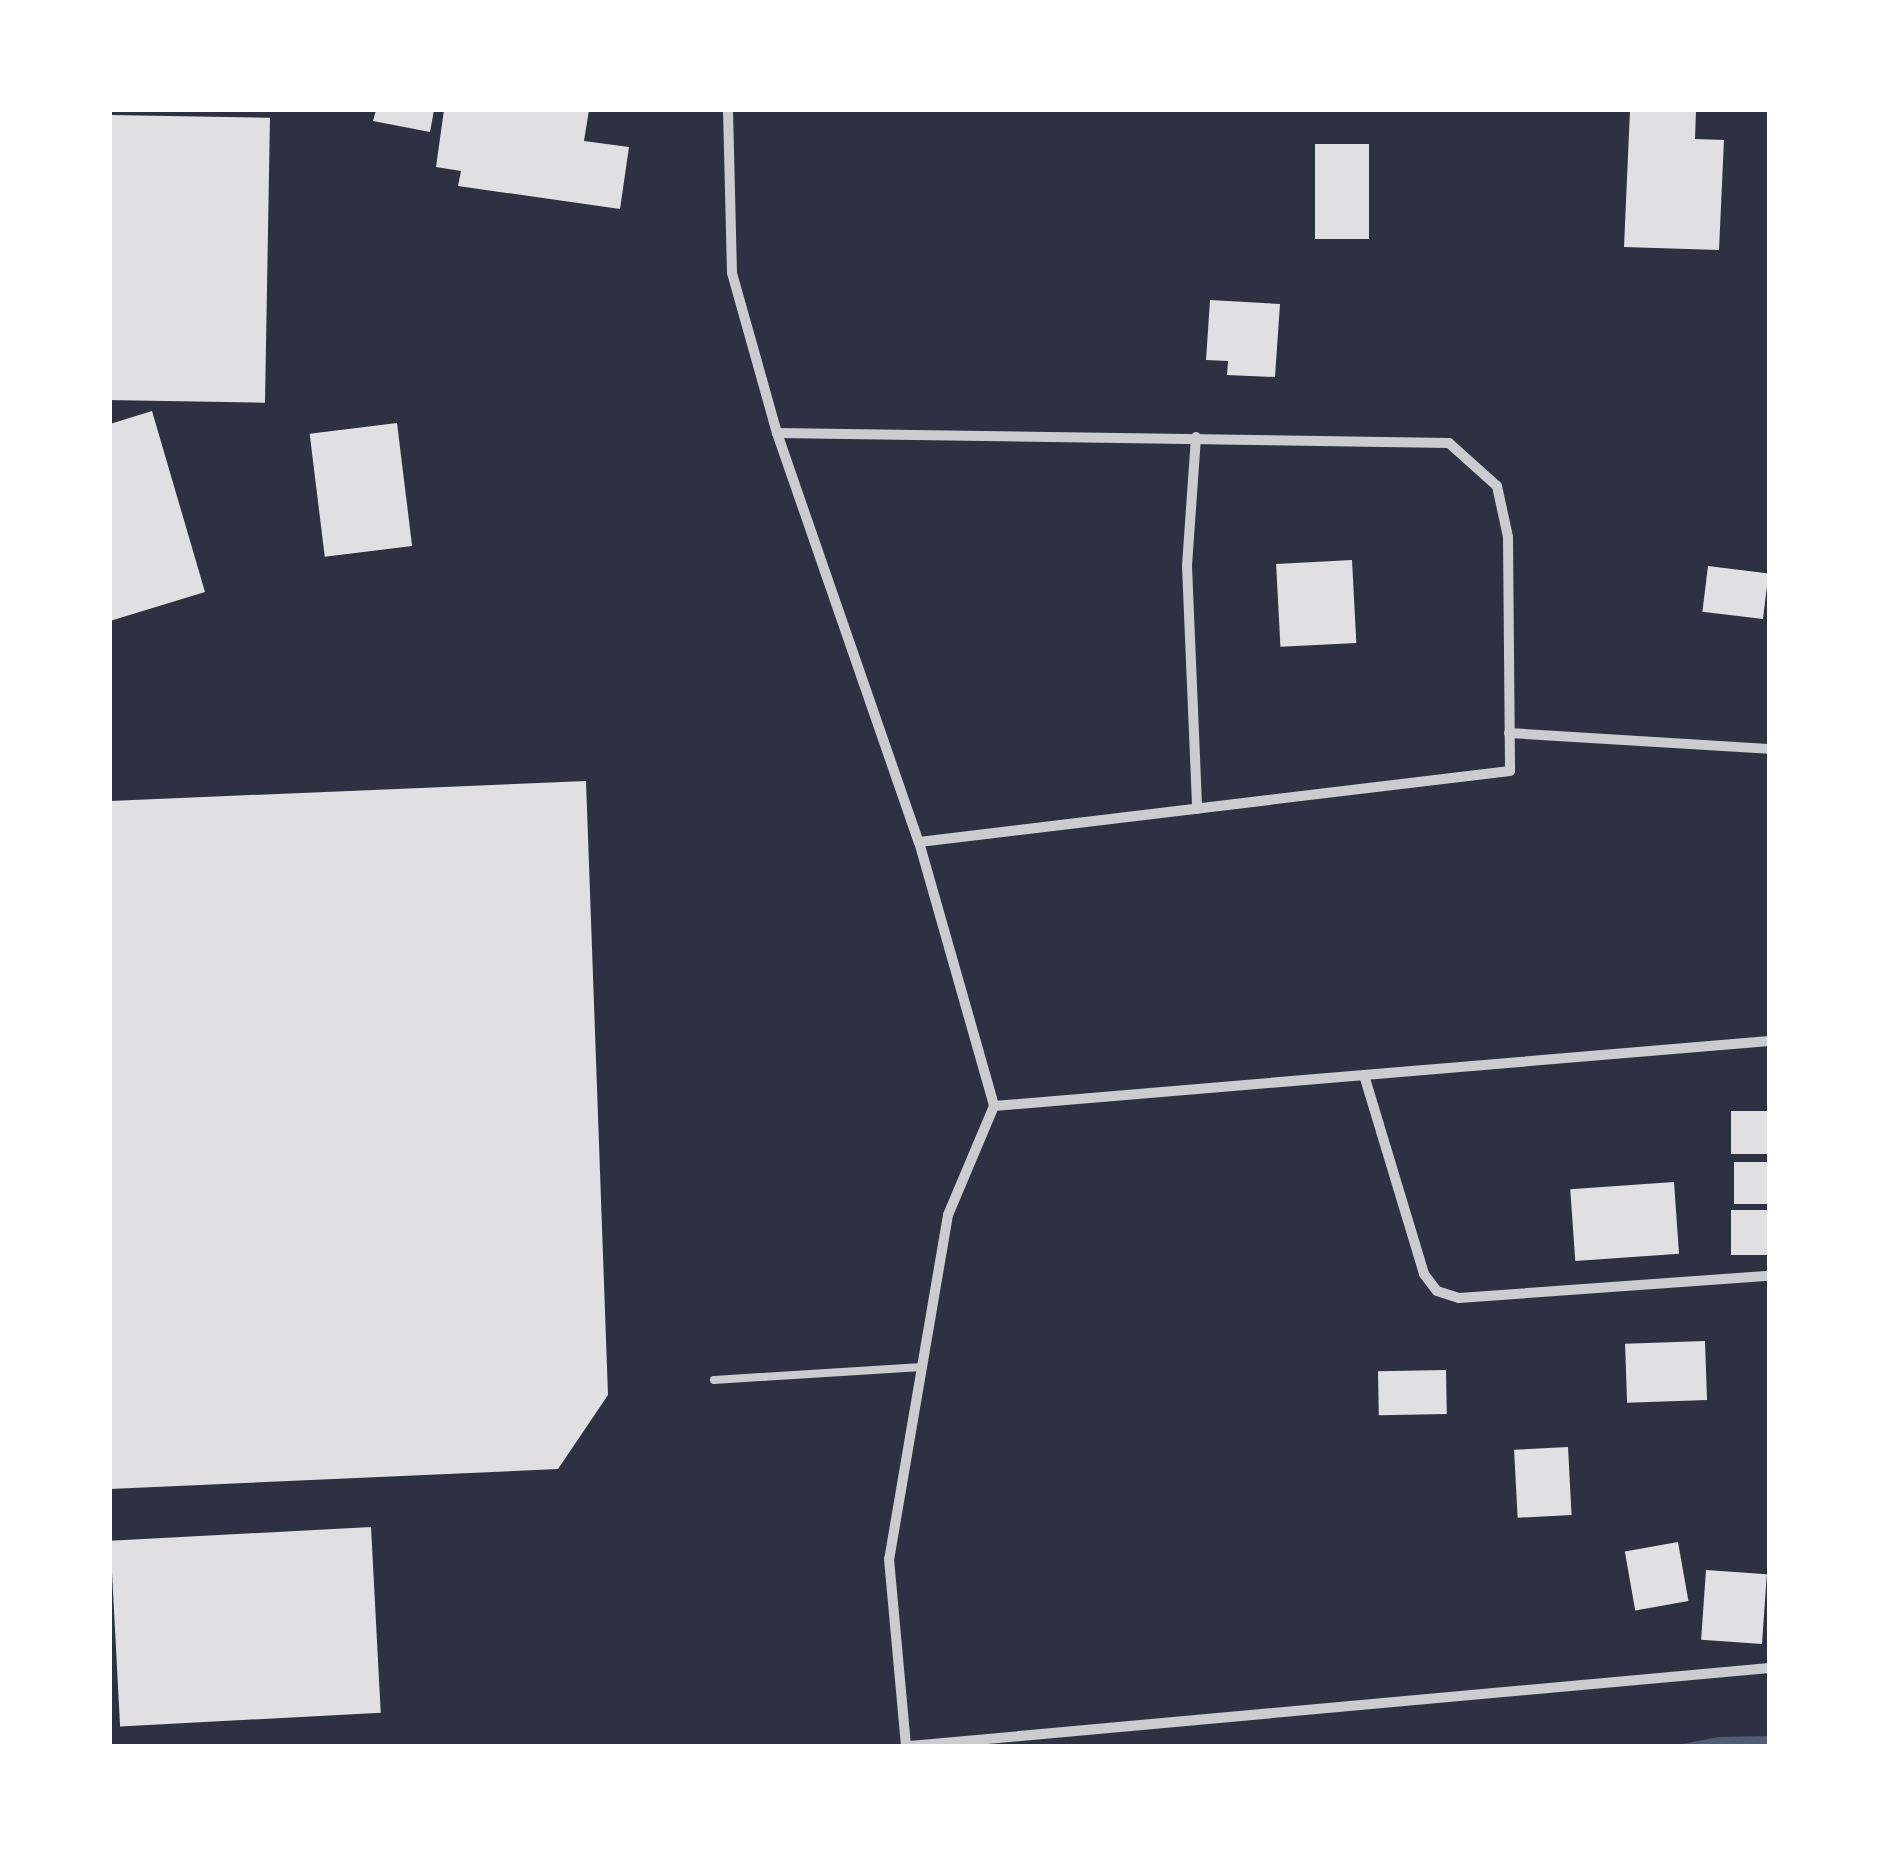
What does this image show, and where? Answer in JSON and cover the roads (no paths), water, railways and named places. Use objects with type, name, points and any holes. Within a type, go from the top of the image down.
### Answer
[{"type":"street","points":[[728,110],[732,273],[778,433],[918,842],[994,1106],[948,1215],[889,1559],[908,1746],[1769,1668]]},
{"type":"street","points":[[778,433],[1448,443],[1497,486],[1508,537],[1510,771],[918,842]]},
{"type":"street","points":[[1196,437],[1187,566],[1197,809]]},
{"type":"street","points":[[1509,733],[1769,749]]},
{"type":"street","points":[[994,1106],[1769,1041]]},
{"type":"street","points":[[1364,1075],[1424,1274],[1437,1291],[1459,1298],[1769,1276]]},
{"type":"lane","points":[[714,1380],[922,1367]]},
{"type":"water","points":[[1769,1736],[1769,1746],[1671,1746],[1719,1737]]}]
